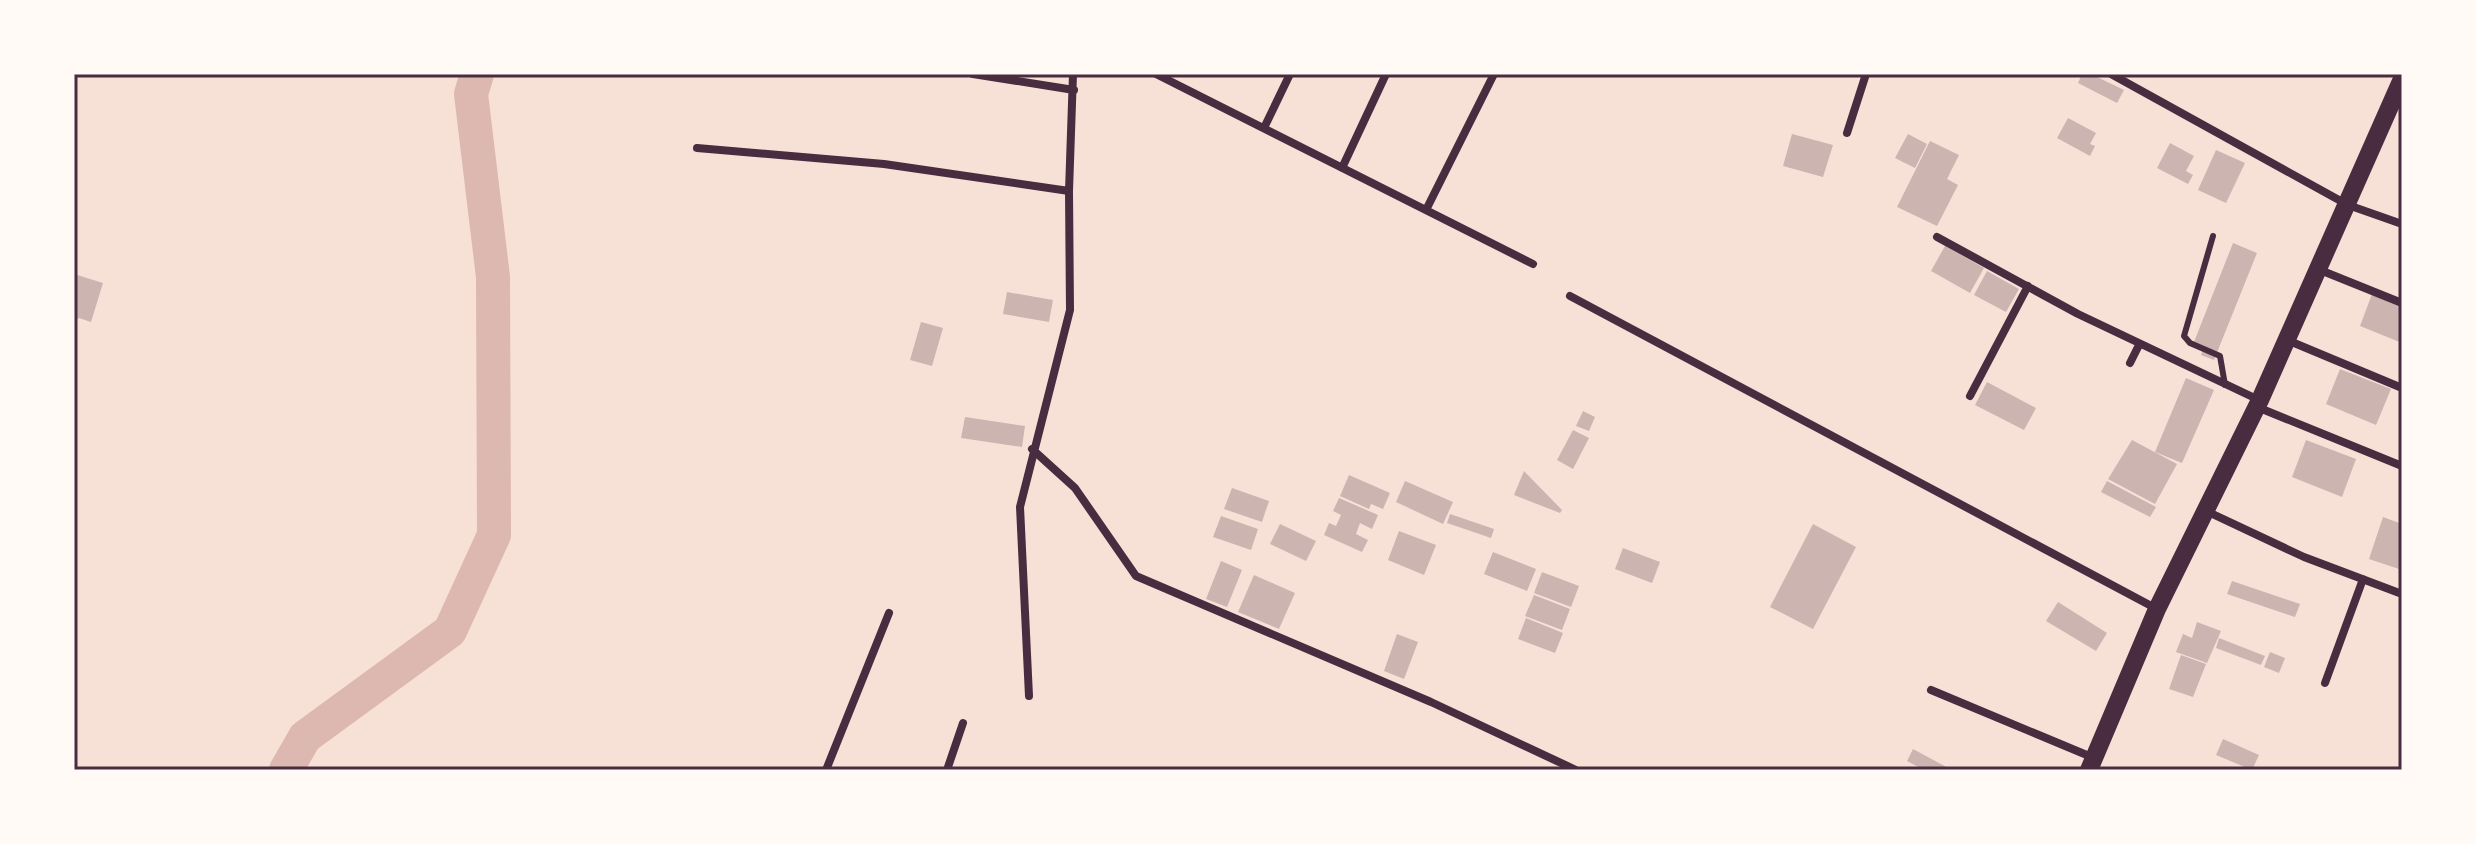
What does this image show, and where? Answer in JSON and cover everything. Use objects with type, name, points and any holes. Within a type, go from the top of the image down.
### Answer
[{"type":"main road","points":[[2092,764],[2157,609],[2258,404],[2402,79]]},
{"type":"street","points":[[973,74],[1074,90]]},
{"type":"street","points":[[1029,696],[1020,507],[1032,449],[1070,310],[1069,191],[1073,74]]},
{"type":"street","points":[[1156,74],[1533,264]]},
{"type":"street","points":[[1264,128],[1290,74]]},
{"type":"street","points":[[1342,168],[1386,74]]},
{"type":"street","points":[[1426,210],[1494,74]]},
{"type":"street","points":[[1847,133],[1866,74]]},
{"type":"street","points":[[2111,74],[2348,205],[2402,224]]},
{"type":"street","points":[[697,148],[900,166],[1069,191]]},
{"type":"street","points":[[1937,237],[2139,345],[2258,404],[2402,466]]},
{"type":"street","points":[[2319,269],[2402,303]]},
{"type":"street","points":[[1970,396],[2028,286]]},
{"type":"street","points":[[1570,296],[2157,609]]},
{"type":"street","points":[[2287,340],[2402,388]]},
{"type":"street","points":[[2130,363],[2139,345]]},
{"type":"street","points":[[1032,449],[1075,488],[1136,576],[1431,702],[1576,770]]},
{"type":"street","points":[[2205,510],[2304,557],[2402,594]]},
{"type":"street","points":[[2325,683],[2363,579]]},
{"type":"street","points":[[826,770],[889,613]]},
{"type":"street","points":[[1931,690],[2092,764]]},
{"type":"street","points":[[947,770],[963,723]]},
{"type":"lane","points":[[2213,236],[2184,336],[2190,343],[2220,356],[2225,385]]},
{"type":"building","points":[[2082,74],[2091,74],[2124,90],[2117,103],[2078,83]]},
{"type":"building","points":[[2068,118],[2096,133],[2090,144],[2095,146],[2090,156],[2057,138]]},
{"type":"building","points":[[1792,134],[1833,145],[1823,177],[1783,166]]},
{"type":"building","points":[[1908,134],[1927,144],[1915,168],[1895,158]]},
{"type":"building","points":[[1930,141],[1959,155],[1947,179],[1958,185],[1937,226],[1897,207]]},
{"type":"building","points":[[2170,143],[2194,156],[2186,171],[2193,175],[2188,184],[2157,168]]},
{"type":"building","points":[[2216,150],[2245,163],[2226,203],[2198,190]]},
{"type":"building","points":[[2233,243],[2257,253],[2214,360],[2201,355],[2204,346],[2194,342]]},
{"type":"building","points":[[1945,246],[1984,268],[1970,293],[1931,271]]},
{"type":"building","points":[[1987,271],[2019,289],[2006,312],[1974,295]]},
{"type":"building","points":[[74,274],[103,283],[91,322],[79,318],[74,321]]},
{"type":"building","points":[[1007,292],[1053,300],[1049,322],[1003,314]]},
{"type":"building","points":[[2372,294],[2402,306],[2402,343],[2360,326]]},
{"type":"building","points":[[921,322],[943,328],[932,366],[910,360]]},
{"type":"building","points":[[2340,369],[2391,389],[2376,425],[2326,404]]},
{"type":"building","points":[[2186,378],[2214,390],[2182,463],[2155,452]]},
{"type":"building","points":[[1987,382],[2036,408],[2024,430],[1975,405]]},
{"type":"building","points":[[1583,411],[1595,417],[1589,431],[1576,426]]},
{"type":"building","points":[[965,417],[1025,426],[1022,447],[961,438]]},
{"type":"building","points":[[1573,430],[1589,438],[1573,469],[1557,460]]},
{"type":"building","points":[[2132,440],[2177,464],[2155,504],[2108,479]]},
{"type":"building","points":[[2306,440],[2356,459],[2342,497],[2292,477]]},
{"type":"building","points":[[1524,471],[1562,510],[1560,513],[1514,495]]},
{"type":"building","points":[[1349,475],[1390,493],[1383,509],[1371,504],[1369,509],[1340,496]]},
{"type":"building","points":[[1405,481],[1453,502],[1443,524],[1396,502]]},
{"type":"building","points":[[2107,481],[2156,507],[2150,517],[2101,492]]},
{"type":"building","points":[[1232,488],[1269,501],[1262,522],[1224,509]]},
{"type":"building","points":[[1339,498],[1378,515],[1372,529],[1360,523],[1356,534],[1368,540],[1362,552],[1324,535],[1329,523],[1336,526],[1341,515],[1333,511]]},
{"type":"building","points":[[1450,514],[1494,529],[1491,538],[1447,523]]},
{"type":"building","points":[[1221,516],[1258,529],[1251,550],[1213,537]]},
{"type":"building","points":[[2383,517],[2402,524],[2402,570],[2369,559]]},
{"type":"building","points":[[1280,524],[1316,541],[1306,561],[1270,544]]},
{"type":"building","points":[[1813,524],[1856,547],[1813,629],[1770,607]]},
{"type":"building","points":[[1399,531],[1436,545],[1424,575],[1388,560]]},
{"type":"building","points":[[1623,548],[1660,562],[1652,583],[1615,569]]},
{"type":"building","points":[[1493,552],[1536,569],[1527,591],[1484,574]]},
{"type":"building","points":[[1221,561],[1242,570],[1227,607],[1206,599]]},
{"type":"building","points":[[1542,572],[1579,586],[1571,607],[1534,593]]},
{"type":"building","points":[[1254,575],[1295,593],[1279,629],[1238,612]]},
{"type":"building","points":[[2232,581],[2300,604],[2295,617],[2227,594]]},
{"type":"building","points":[[1534,595],[1570,609],[1562,630],[1525,616]]},
{"type":"building","points":[[2058,602],[2107,633],[2096,651],[2046,621]]},
{"type":"building","points":[[1526,618],[1563,633],[1555,653],[1518,639]]},
{"type":"building","points":[[2197,622],[2221,631],[2207,663],[2176,652],[2183,634],[2192,638]]},
{"type":"building","points":[[1397,634],[1418,642],[1404,679],[1384,671]]},
{"type":"building","points":[[2219,638],[2265,656],[2261,665],[2216,648]]},
{"type":"building","points":[[2270,652],[2285,658],[2279,673],[2264,667]]},
{"type":"building","points":[[2181,655],[2206,664],[2193,697],[2169,689]]},
{"type":"building","points":[[2223,739],[2259,755],[2252,770],[2216,755]]},
{"type":"building","points":[[1913,749],[1952,770],[1924,770],[1907,761]]},
{"type":"waterway","points":[[286,770],[305,737],[450,631],[494,535],[493,277],[471,94],[477,74]]}]
